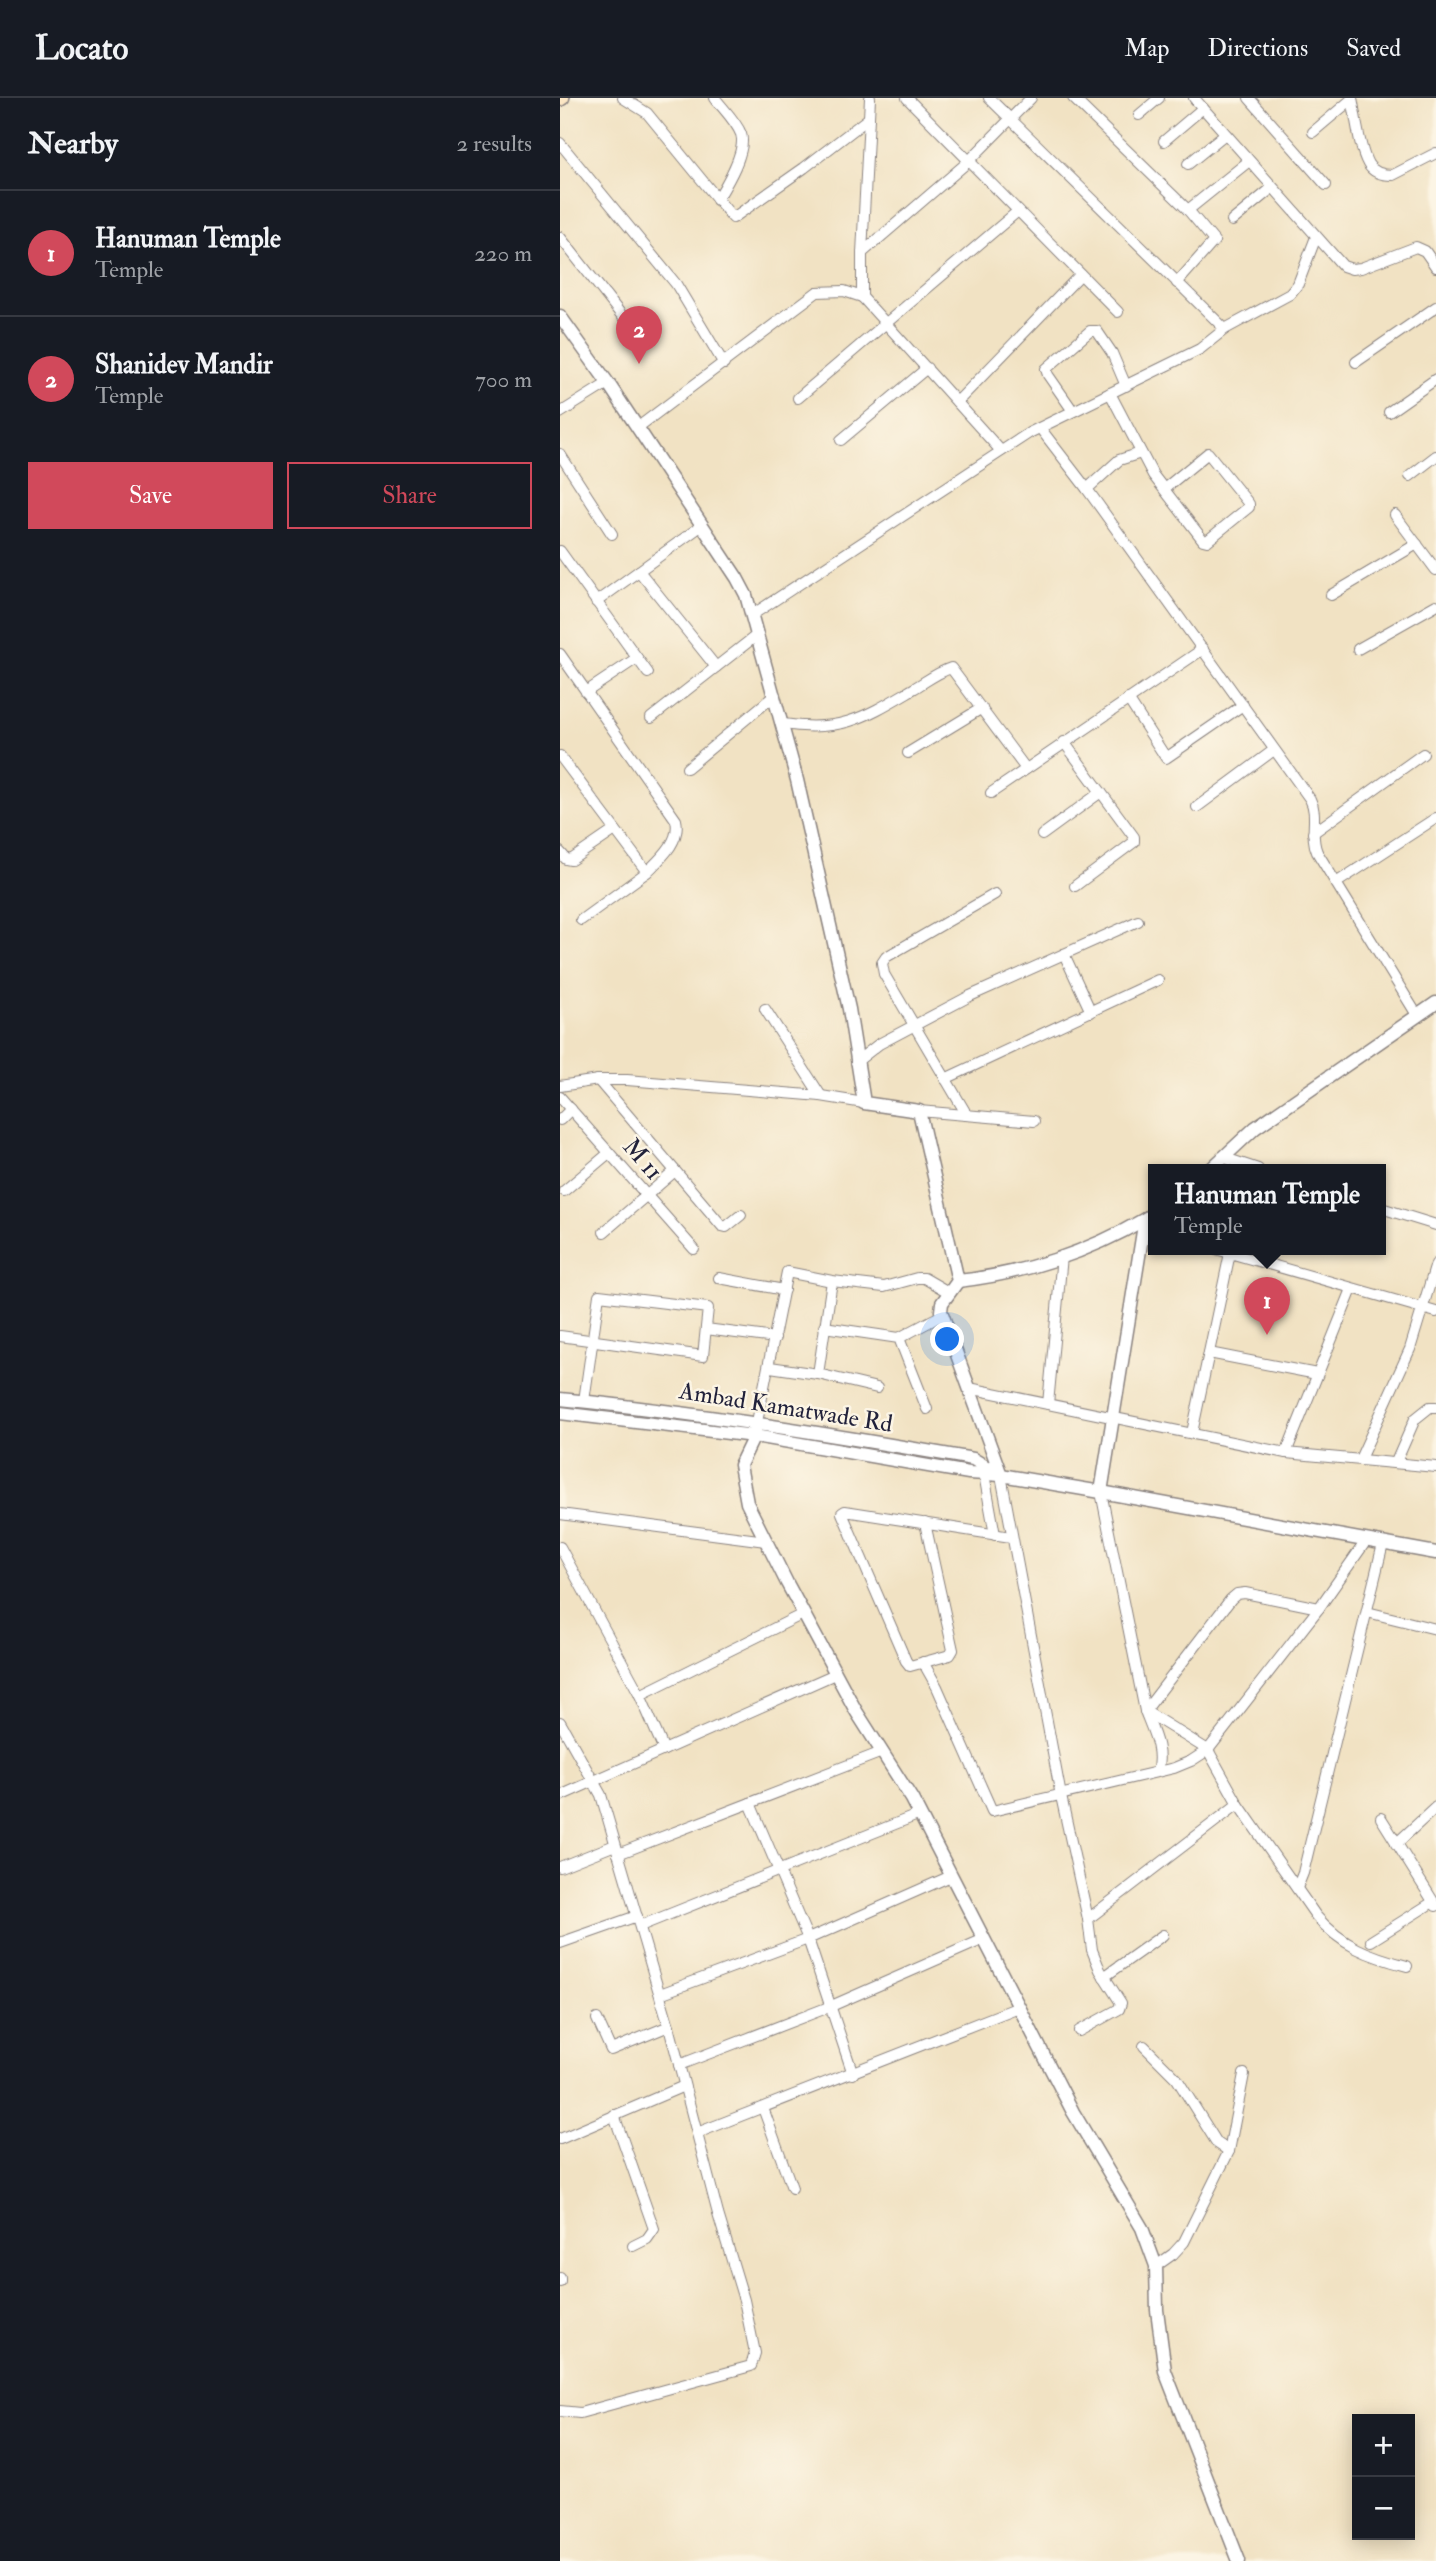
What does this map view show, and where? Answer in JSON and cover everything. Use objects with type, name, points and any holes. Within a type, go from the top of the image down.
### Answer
[{"type":"street","points":[[623,98],[647,113],[733,218],[869,118]]},
{"type":"street","points":[[715,98],[738,128],[742,139],[734,169],[717,200]]},
{"type":"street","points":[[862,297],[870,98]]},
{"type":"street","points":[[907,98],[1118,312]]},
{"type":"street","points":[[989,98],[1226,330]]},
{"type":"street","points":[[862,253],[969,161],[1031,98]]},
{"type":"street","points":[[1073,98],[1188,210],[1214,241],[1177,283]]},
{"type":"street","points":[[1139,115],[1159,98]]},
{"type":"street","points":[[1194,98],[1339,263],[1347,268],[1361,268],[1416,247],[1425,251],[1436,268]]},
{"type":"street","points":[[1249,98],[1326,186]]},
{"type":"street","points":[[1312,132],[1352,99],[1365,154],[1373,170],[1393,175],[1436,153]]},
{"type":"street","points":[[1164,141],[1203,108]]},
{"type":"street","points":[[1188,164],[1225,134]]},
{"type":"street","points":[[560,143],[682,293],[724,364]]},
{"type":"street","points":[[1188,210],[1249,161]]},
{"type":"street","points":[[1232,221],[1272,188]]},
{"type":"street","points":[[798,398],[1018,211]]},
{"type":"street","points":[[560,237],[624,317]]},
{"type":"street","points":[[752,615],[1001,451],[1073,411],[1200,349],[1226,330],[1285,297],[1295,290],[1316,237]]},
{"type":"street","points":[[957,402],[1080,275]]},
{"type":"street","points":[[637,428],[817,292],[844,291],[862,297],[1001,451]]},
{"type":"street","points":[[1356,362],[1436,307]]},
{"type":"street","points":[[560,316],[565,333],[608,383],[737,578],[752,615],[783,724],[849,1009],[863,1103]]},
{"type":"street","points":[[1073,411],[1046,369],[1090,331],[1097,331],[1109,348],[1126,386]]},
{"type":"street","points":[[841,440],[927,368]]},
{"type":"street","points":[[1389,412],[1436,379]]},
{"type":"street","points":[[560,413],[608,383]]},
{"type":"street","points":[[1110,393],[1141,453],[1164,489],[1205,541],[1249,507],[1249,503],[1208,453],[1164,489]]},
{"type":"street","points":[[1040,428],[1203,649],[1315,808],[1313,833],[1317,852],[1417,1015]]},
{"type":"street","points":[[1087,489],[1119,460],[1141,453]]},
{"type":"street","points":[[560,454],[612,534]]},
{"type":"street","points":[[1410,476],[1436,456]]},
{"type":"street","points":[[1395,515],[1436,570]]},
{"type":"street","points":[[596,602],[701,526]]},
{"type":"street","points":[[1331,595],[1417,544]]},
{"type":"street","points":[[560,551],[648,673]]},
{"type":"street","points":[[639,571],[716,667]]},
{"type":"street","points":[[1358,649],[1436,605]]},
{"type":"street","points":[[651,718],[757,635]]},
{"type":"street","points":[[991,793],[1203,649]]},
{"type":"street","points":[[560,654],[676,820],[677,826],[671,846],[647,872],[581,920]]},
{"type":"street","points":[[586,692],[637,658]]},
{"type":"street","points":[[783,724],[807,727],[832,725],[865,717],[951,668],[1026,769]]},
{"type":"street","points":[[687,768],[775,695]]},
{"type":"street","points":[[1128,699],[1166,758],[1243,705]]},
{"type":"street","points":[[908,753],[982,708]]},
{"type":"street","points":[[1064,742],[1134,842],[1075,886]]},
{"type":"street","points":[[1198,807],[1274,750]]},
{"type":"street","points":[[1313,833],[1423,754]]},
{"type":"street","points":[[560,756],[647,872]]},
{"type":"street","points":[[1042,835],[1101,792]]},
{"type":"street","points":[[1336,883],[1436,818]]},
{"type":"street","points":[[560,852],[566,859],[571,860],[615,830]]},
{"type":"street","points":[[967,1115],[884,974],[884,960],[995,894]]},
{"type":"street","points":[[856,1062],[874,1047],[993,985],[1139,921]]},
{"type":"street","points":[[1064,954],[1091,1012]]},
{"type":"street","points":[[945,1079],[1158,980]]},
{"type":"street","points":[[1216,1164],[1255,1128],[1436,1003]]},
{"type":"street","points":[[765,1009],[821,1096]]},
{"type":"street","points":[[598,1080],[724,1227],[741,1214]]},
{"type":"street","points":[[560,1086],[598,1080],[627,1080],[821,1096],[919,1111],[1034,1121]]},
{"type":"street","name":"M 11","points":[[560,1097],[694,1249]]},
{"type":"street","points":[[560,1120],[571,1109]]},
{"type":"street","points":[[919,1111],[958,1281]]},
{"type":"street","points":[[564,1191],[609,1153]]},
{"type":"street","points":[[1222,1157],[1243,1164]]},
{"type":"street","points":[[604,1232],[675,1171]]},
{"type":"street","points":[[1386,1210],[1436,1225]]},
{"type":"street","points":[[1079,2031],[1121,2006],[1092,1950],[1001,1475],[942,1315],[942,1303],[958,1281],[1004,1273],[1062,1256],[1148,1223]]},
{"type":"street","points":[[1148,1228],[1101,1492],[1145,1711],[1159,1751],[1157,1772]]},
{"type":"street","points":[[1192,1433],[1230,1255]]},
{"type":"street","points":[[1237,1255],[1436,1312]]},
{"type":"street","points":[[1048,1404],[1062,1256]]},
{"type":"street","points":[[1360,1459],[1410,1349],[1436,1264]]},
{"type":"street","points":[[950,1293],[920,1278],[884,1287],[787,1272],[754,1436],[740,1465],[747,1503],[835,1674],[920,1814],[1073,2112],[1142,2228],[1156,2266],[1157,2310],[1165,2371],[1239,2561]]},
{"type":"street","points":[[719,1278],[784,1290]]},
{"type":"street","points":[[818,1374],[832,1281]]},
{"type":"street","points":[[1286,1453],[1352,1289]]},
{"type":"street","points":[[560,1336],[593,1339],[703,1356],[708,1308],[599,1295],[593,1339],[584,1401]]},
{"type":"street","points":[[824,1327],[899,1338],[942,1315]]},
{"type":"street","points":[[706,1329],[775,1338]]},
{"type":"street","points":[[899,1338],[927,1409]]},
{"type":"street","points":[[1209,1353],[1317,1374]]},
{"type":"street","points":[[770,1367],[818,1374],[877,1388]]},
{"type":"street","points":[[970,1388],[1286,1453],[1436,1467]]},
{"type":"street","name":"Ambad Kamatwade Rd","points":[[560,1399],[757,1422],[972,1459],[1001,1475]]},
{"type":"street","points":[[1396,1462],[1415,1419],[1430,1407],[1436,1408]]},
{"type":"street","name":"Ambad Kamatwade Rd","points":[[560,1413],[754,1436],[1001,1475],[1436,1553]]},
{"type":"street","points":[[984,1474],[995,1535]]},
{"type":"street","points":[[925,1523],[953,1650],[950,1655],[911,1665],[906,1661],[842,1513],[845,1511],[925,1523],[1011,1537]]},
{"type":"street","points":[[560,1514],[766,1541]]},
{"type":"street","points":[[923,1662],[937,1686],[992,1811],[1157,1772],[1184,1764],[1208,1750],[1319,1608],[1366,1541]]},
{"type":"street","points":[[1297,1888],[1303,1873],[1383,1544]]},
{"type":"street","points":[[560,1547],[640,1695],[664,1750]]},
{"type":"street","points":[[1145,1711],[1231,1598],[1237,1594],[1245,1593],[1319,1608]]},
{"type":"street","points":[[1367,1612],[1436,1629]]},
{"type":"street","points":[[640,1695],[803,1614]]},
{"type":"street","points":[[560,1796],[835,1674]]},
{"type":"street","points":[[1145,1711],[1208,1750],[1238,1804],[1331,1933],[1376,1958],[1407,1966]]},
{"type":"street","points":[[560,2411],[580,2413],[751,2367],[755,2353],[669,2026],[601,1795],[561,1725]]},
{"type":"street","points":[[560,1867],[750,1803],[881,1752]]},
{"type":"street","points":[[750,1803],[808,1939],[853,2074]]},
{"type":"street","points":[[1088,1920],[1238,1804]]},
{"type":"street","points":[[1396,1844],[1436,1807]]},
{"type":"street","points":[[560,1943],[638,1921],[920,1814]]},
{"type":"street","points":[[1371,1941],[1435,1904],[1381,1818]]},
{"type":"street","points":[[660,1994],[808,1939],[951,1876]]},
{"type":"street","points":[[1104,1977],[1163,1935]]},
{"type":"street","points":[[679,2065],[829,2007],[984,1940]]},
{"type":"street","points":[[697,2133],[1019,2007]]},
{"type":"street","points":[[597,2019],[611,2050],[669,2026]]},
{"type":"street","points":[[1144,2046],[1177,2079],[1217,2143],[1229,2151]]},
{"type":"street","points":[[1156,2266],[1184,2242],[1229,2151],[1244,2074]]},
{"type":"street","points":[[561,2136],[684,2085]]},
{"type":"street","points":[[763,2108],[792,2188]]},
{"type":"street","points":[[614,2115],[654,2229],[647,2239],[633,2246]]},
{"type":"place","name":"Shanidev Mandir","points":[[639,364]]},
{"type":"place","name":"Hanuman Temple","points":[[1267,1335]]}]
